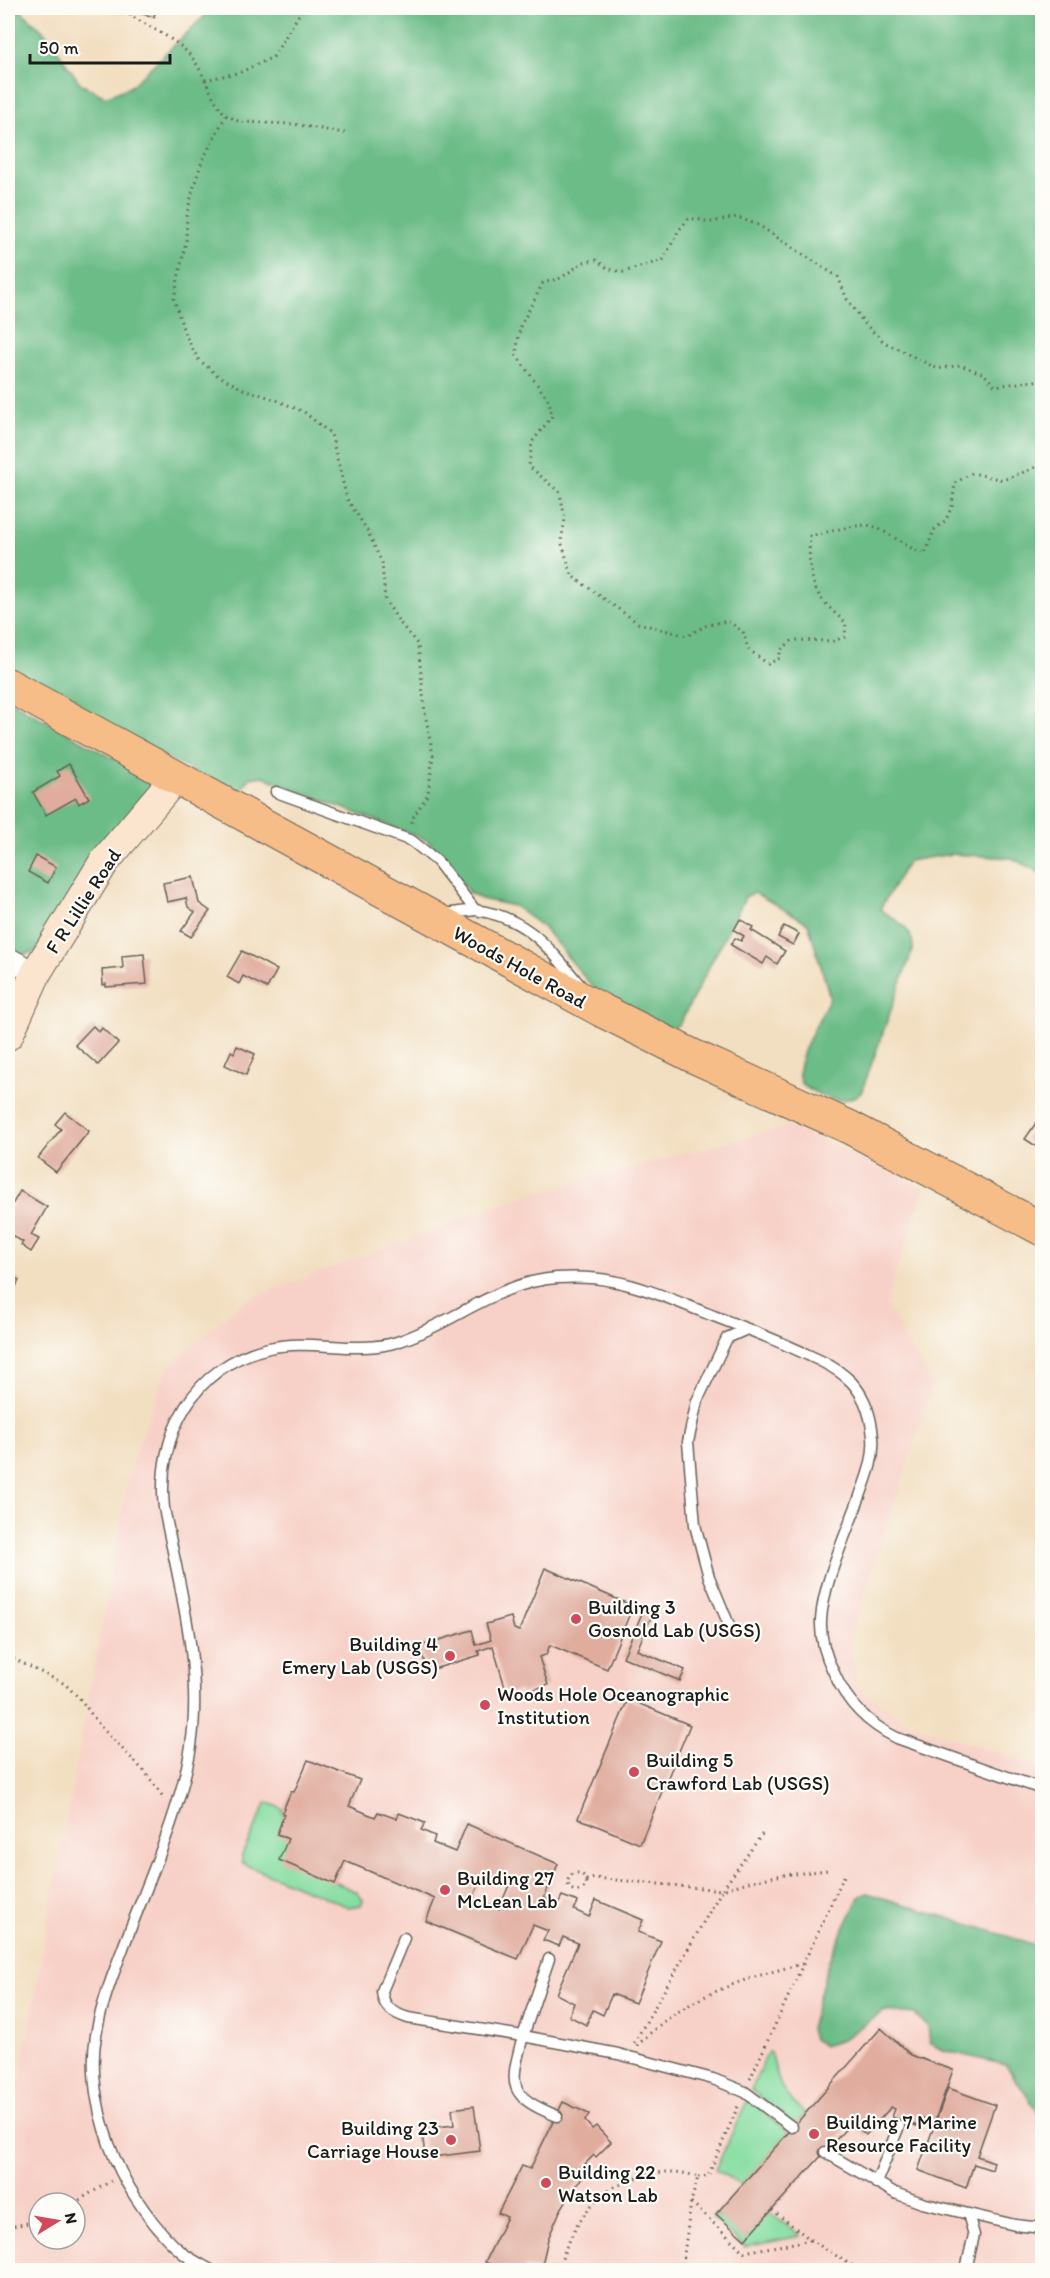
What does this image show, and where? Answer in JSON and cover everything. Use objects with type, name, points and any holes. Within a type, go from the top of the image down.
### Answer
[{"type":"highway","name":"Woods Hole Road","points":[[8,685],[601,1010],[693,1056],[849,1127],[1042,1229]]},
{"type":"street","name":"F R Lillie Road","points":[[8,1035],[36,973],[104,862],[176,778]]},
{"type":"street","points":[[8,958],[36,973]]},
{"type":"lane","points":[[276,792],[412,841],[437,861],[475,910]]},
{"type":"lane","points":[[428,916],[475,910],[494,913],[514,921],[542,939],[601,1010]]},
{"type":"lane","points":[[211,2271],[183,2253],[161,2230],[121,2175],[99,2109],[95,2079],[95,2036],[105,1995],[173,1812],[188,1761],[194,1696],[188,1632],[164,1508],[163,1476],[168,1446],[177,1421],[189,1400],[206,1382],[237,1361],[266,1349],[300,1345],[358,1348],[397,1342],[506,1290],[552,1278],[592,1278],[628,1284],[793,1348],[836,1370],[862,1395],[868,1408],[873,1435],[871,1468],[831,1576],[821,1622],[826,1654],[846,1697],[860,1714],[897,1738],[1042,1789]]},
{"type":"lane","points":[[729,1625],[709,1577],[695,1525],[688,1442],[698,1401],[727,1338],[747,1329]]},
{"type":"lane","points":[[404,1938],[382,1991],[382,1999],[387,2008],[395,2014],[627,2056],[703,2076],[745,2092],[792,2127]]},
{"type":"lane","points":[[549,1959],[523,2036],[513,2074],[517,2089],[524,2100],[557,2116]]},
{"type":"lane","points":[[876,2183],[899,2126]]},
{"type":"lane","points":[[825,2152],[895,2193],[922,2203],[1042,2229]]},
{"type":"lane","points":[[967,2265],[974,2235],[968,2214]]},
{"type":"path","points":[[132,8],[129,15],[189,54],[215,103],[226,115],[240,122],[293,124],[349,134]]},
{"type":"path","points":[[205,81],[241,72],[273,57],[303,8]]},
{"type":"path","points":[[226,115],[202,161],[194,186],[187,213],[186,240],[174,299],[184,332],[198,359],[217,375],[243,389],[304,412],[331,434],[347,499],[367,530],[382,563],[385,600],[418,645],[425,713],[433,755],[428,794],[412,819],[412,841]]},
{"type":"path","points":[[1042,380],[995,386],[984,374],[960,365],[938,369],[884,342],[847,299],[838,277],[758,225],[737,217],[711,222],[689,218],[663,260],[648,266],[623,272],[609,269],[596,261],[583,262],[561,278],[543,283],[520,327],[516,355],[549,401],[552,416],[532,442],[529,466],[560,494],[565,519],[561,541],[572,576],[638,623],[658,629],[687,636],[707,625],[728,621],[743,632],[748,649],[768,664],[780,658],[780,650],[793,640],[833,641],[845,637],[846,623],[816,591],[808,551],[810,536],[856,526],[873,526],[910,549],[925,554],[934,530],[946,520],[952,506],[955,483],[972,473],[1003,480],[1042,465]]},
{"type":"path","points":[[8,1656],[65,1684],[81,1700],[100,1726],[146,1773],[173,1812]]},
{"type":"path","points":[[627,2056],[722,1890],[763,1833]]},
{"type":"path","points":[[586,1880],[594,1878],[722,1890],[768,1878],[828,1870]]},
{"type":"path","points":[[577,1873],[583,1874],[586,1880],[585,1886],[579,1891],[573,1889],[568,1883],[570,1876],[577,1873]]},
{"type":"path","points":[[559,2271],[562,2256],[572,2234],[606,2191],[642,2175],[659,2172],[686,2172],[698,2177],[708,2176],[802,1964],[844,1876]]},
{"type":"path","points":[[627,2056],[652,2030],[703,1996],[749,1977],[802,1964]]},
{"type":"path","points":[[87,2195],[121,2175]]},
{"type":"path","points":[[682,2271],[691,2202],[698,2177]]},
{"type":"path","points":[[691,2202],[744,2252],[811,2240]]},
{"type":"path","points":[[772,2210],[811,2240],[859,2271]]},
{"type":"path","points":[[8,2227],[27,2223]]},
{"type":"shaded area","name":"Woods Hole Oceanographic Institution","points":[[790,1126],[925,1187],[886,1304],[933,1386],[850,1639],[858,1687],[909,1723],[1042,1768],[1042,2270],[8,2270],[8,2157],[26,2043],[131,1465],[168,1366],[245,1300],[528,1195]]},
{"type":"green space","points":[[8,8],[18,8],[45,33],[80,83],[105,97],[130,87],[213,8],[1042,8],[1042,874],[1012,858],[952,854],[908,861],[880,909],[907,930],[913,942],[913,949],[861,1093],[851,1098],[836,1100],[810,1090],[801,1083],[799,1075],[803,1054],[830,997],[808,923],[755,893],[746,896],[680,1023],[672,1029],[600,996],[543,927],[514,906],[481,899],[469,893],[445,857],[427,840],[263,776],[250,778],[241,790],[234,793],[79,711],[8,668]]},
{"type":"green space","points":[[8,700],[142,774],[151,787],[35,952],[16,956],[8,952]]},
{"type":"green space","points":[[267,1802],[283,1809],[288,1839],[335,1882],[357,1892],[363,1900],[361,1905],[349,1907],[242,1862],[242,1855]]},
{"type":"green space","points":[[867,1893],[1042,1947],[1042,2118],[1006,2065],[942,2050],[930,2043],[928,2027],[915,2014],[884,2011],[842,2040],[824,2046],[813,2039],[810,2029],[829,1960],[859,1897]]},
{"type":"green space","points":[[768,2052],[772,2054],[776,2072],[786,2094],[805,2113],[795,2125],[751,2090]]},
{"type":"green space","points":[[748,2099],[789,2132],[742,2185],[715,2170]]},
{"type":"green space","points":[[769,2213],[800,2236],[745,2247],[712,2217],[716,2214],[745,2239]]},
{"type":"building","points":[[100,8],[125,8],[124,14]]},
{"type":"building","points":[[137,8],[167,8],[166,12],[156,9],[154,17],[136,12]]},
{"type":"building","points":[[69,764],[89,798],[79,804],[76,798],[46,815],[33,792],[60,776],[57,771]]},
{"type":"building","points":[[36,856],[56,867],[48,883],[28,872]]},
{"type":"building","points":[[193,877],[199,903],[210,911],[191,937],[181,931],[195,912],[188,907],[186,898],[167,902],[163,883]]},
{"type":"building","points":[[740,919],[753,927],[751,930],[785,951],[777,964],[767,957],[763,964],[731,945],[735,938],[741,941],[744,936],[734,930]]},
{"type":"building","points":[[784,926],[799,934],[793,945],[778,937]]},
{"type":"building","points":[[242,951],[277,970],[267,988],[243,976],[239,984],[227,977]]},
{"type":"building","points":[[144,954],[147,984],[106,987],[106,984],[103,985],[102,970],[123,968],[122,956]]},
{"type":"building","points":[[93,1026],[99,1032],[102,1028],[118,1043],[98,1065],[75,1045]]},
{"type":"building","points":[[237,1046],[255,1054],[246,1075],[225,1065],[231,1051],[234,1053]]},
{"type":"building","points":[[65,1112],[89,1131],[56,1172],[38,1158],[61,1129],[55,1124]]},
{"type":"building","points":[[1038,1120],[1042,1123],[1042,1150],[1025,1139]]},
{"type":"building","points":[[20,1191],[47,1207],[31,1235],[39,1239],[31,1252],[21,1245],[23,1242],[8,1233],[8,1212]]},
{"type":"building","points":[[8,1275],[19,1280],[8,1303]]},
{"type":"building","points":[[545,1568],[633,1606],[607,1669],[550,1645],[546,1655],[539,1657],[548,1685],[522,1693],[519,1690],[507,1694],[493,1646],[478,1651],[480,1655],[427,1671],[420,1646],[472,1630],[476,1645],[491,1640],[486,1624],[511,1617],[514,1629],[519,1631]]},
{"type":"building","points":[[643,1611],[652,1615],[637,1650],[685,1670],[680,1681],[623,1657]]},
{"type":"building","name":"Building 5 Crawford Lab (USGS)","points":[[628,1699],[690,1725],[640,1844],[578,1818]]},
{"type":"building","name":"Building 27 McLean Lab","points":[[308,1760],[360,1780],[349,1806],[375,1817],[378,1812],[397,1819],[399,1813],[425,1823],[421,1830],[435,1836],[433,1843],[455,1852],[467,1824],[558,1864],[544,1898],[558,1904],[562,1896],[578,1902],[574,1910],[589,1917],[596,1900],[643,1920],[638,1932],[661,1941],[635,2003],[612,1994],[603,2015],[593,2010],[586,2025],[569,2016],[574,2003],[556,1994],[578,1943],[563,1937],[559,1946],[543,1940],[548,1931],[533,1925],[518,1959],[426,1921],[435,1899],[345,1861],[335,1884],[279,1860],[288,1839],[277,1834],[284,1814],[282,1813],[291,1791],[294,1792]],"holes":[[[484,1873],[509,1885],[499,1909],[473,1898]]]},
{"type":"building","name":"Building 7 Marine Resource Facility","points":[[881,2028],[911,2055],[953,2070],[934,2123],[920,2117],[917,2126],[892,2117],[895,2109],[891,2107],[866,2135],[852,2122],[745,2240],[716,2214]]},
{"type":"building","points":[[948,2088],[995,2105],[977,2156],[994,2162],[992,2170],[974,2164],[966,2188],[918,2170]]},
{"type":"building","name":"Building 22 Watson Lab","points":[[563,2102],[589,2114],[585,2121],[592,2129],[596,2126],[611,2142],[585,2164],[591,2168],[574,2188],[560,2211],[548,2239],[541,2269],[524,2267],[524,2270],[502,2270],[485,2262],[507,2217],[498,2213],[522,2166],[530,2169]]},
{"type":"building","name":"Building 23 Carriage House","points":[[474,2106],[480,2151],[425,2158],[422,2129],[454,2125],[452,2109]]},
{"type":"place","name":"Building 3 Gosnold Lab (USGS)","points":[[576,1619]]},
{"type":"place","name":"Building 4 Emery Lab (USGS)","points":[[450,1656]]},
{"type":"place","name":"Woods Hole Oceanographic Institution","points":[[485,1705]]},
{"type":"place","name":"Building 5 Crawford Lab (USGS)","points":[[634,1772]]},
{"type":"place","name":"Building 27 McLean Lab","points":[[445,1890]]},
{"type":"place","name":"Building 7 Marine Resource Facility","points":[[814,2134]]},
{"type":"place","name":"Building 23 Carriage House","points":[[451,2140]]},
{"type":"place","name":"Building 22 Watson Lab","points":[[546,2183]]}]
